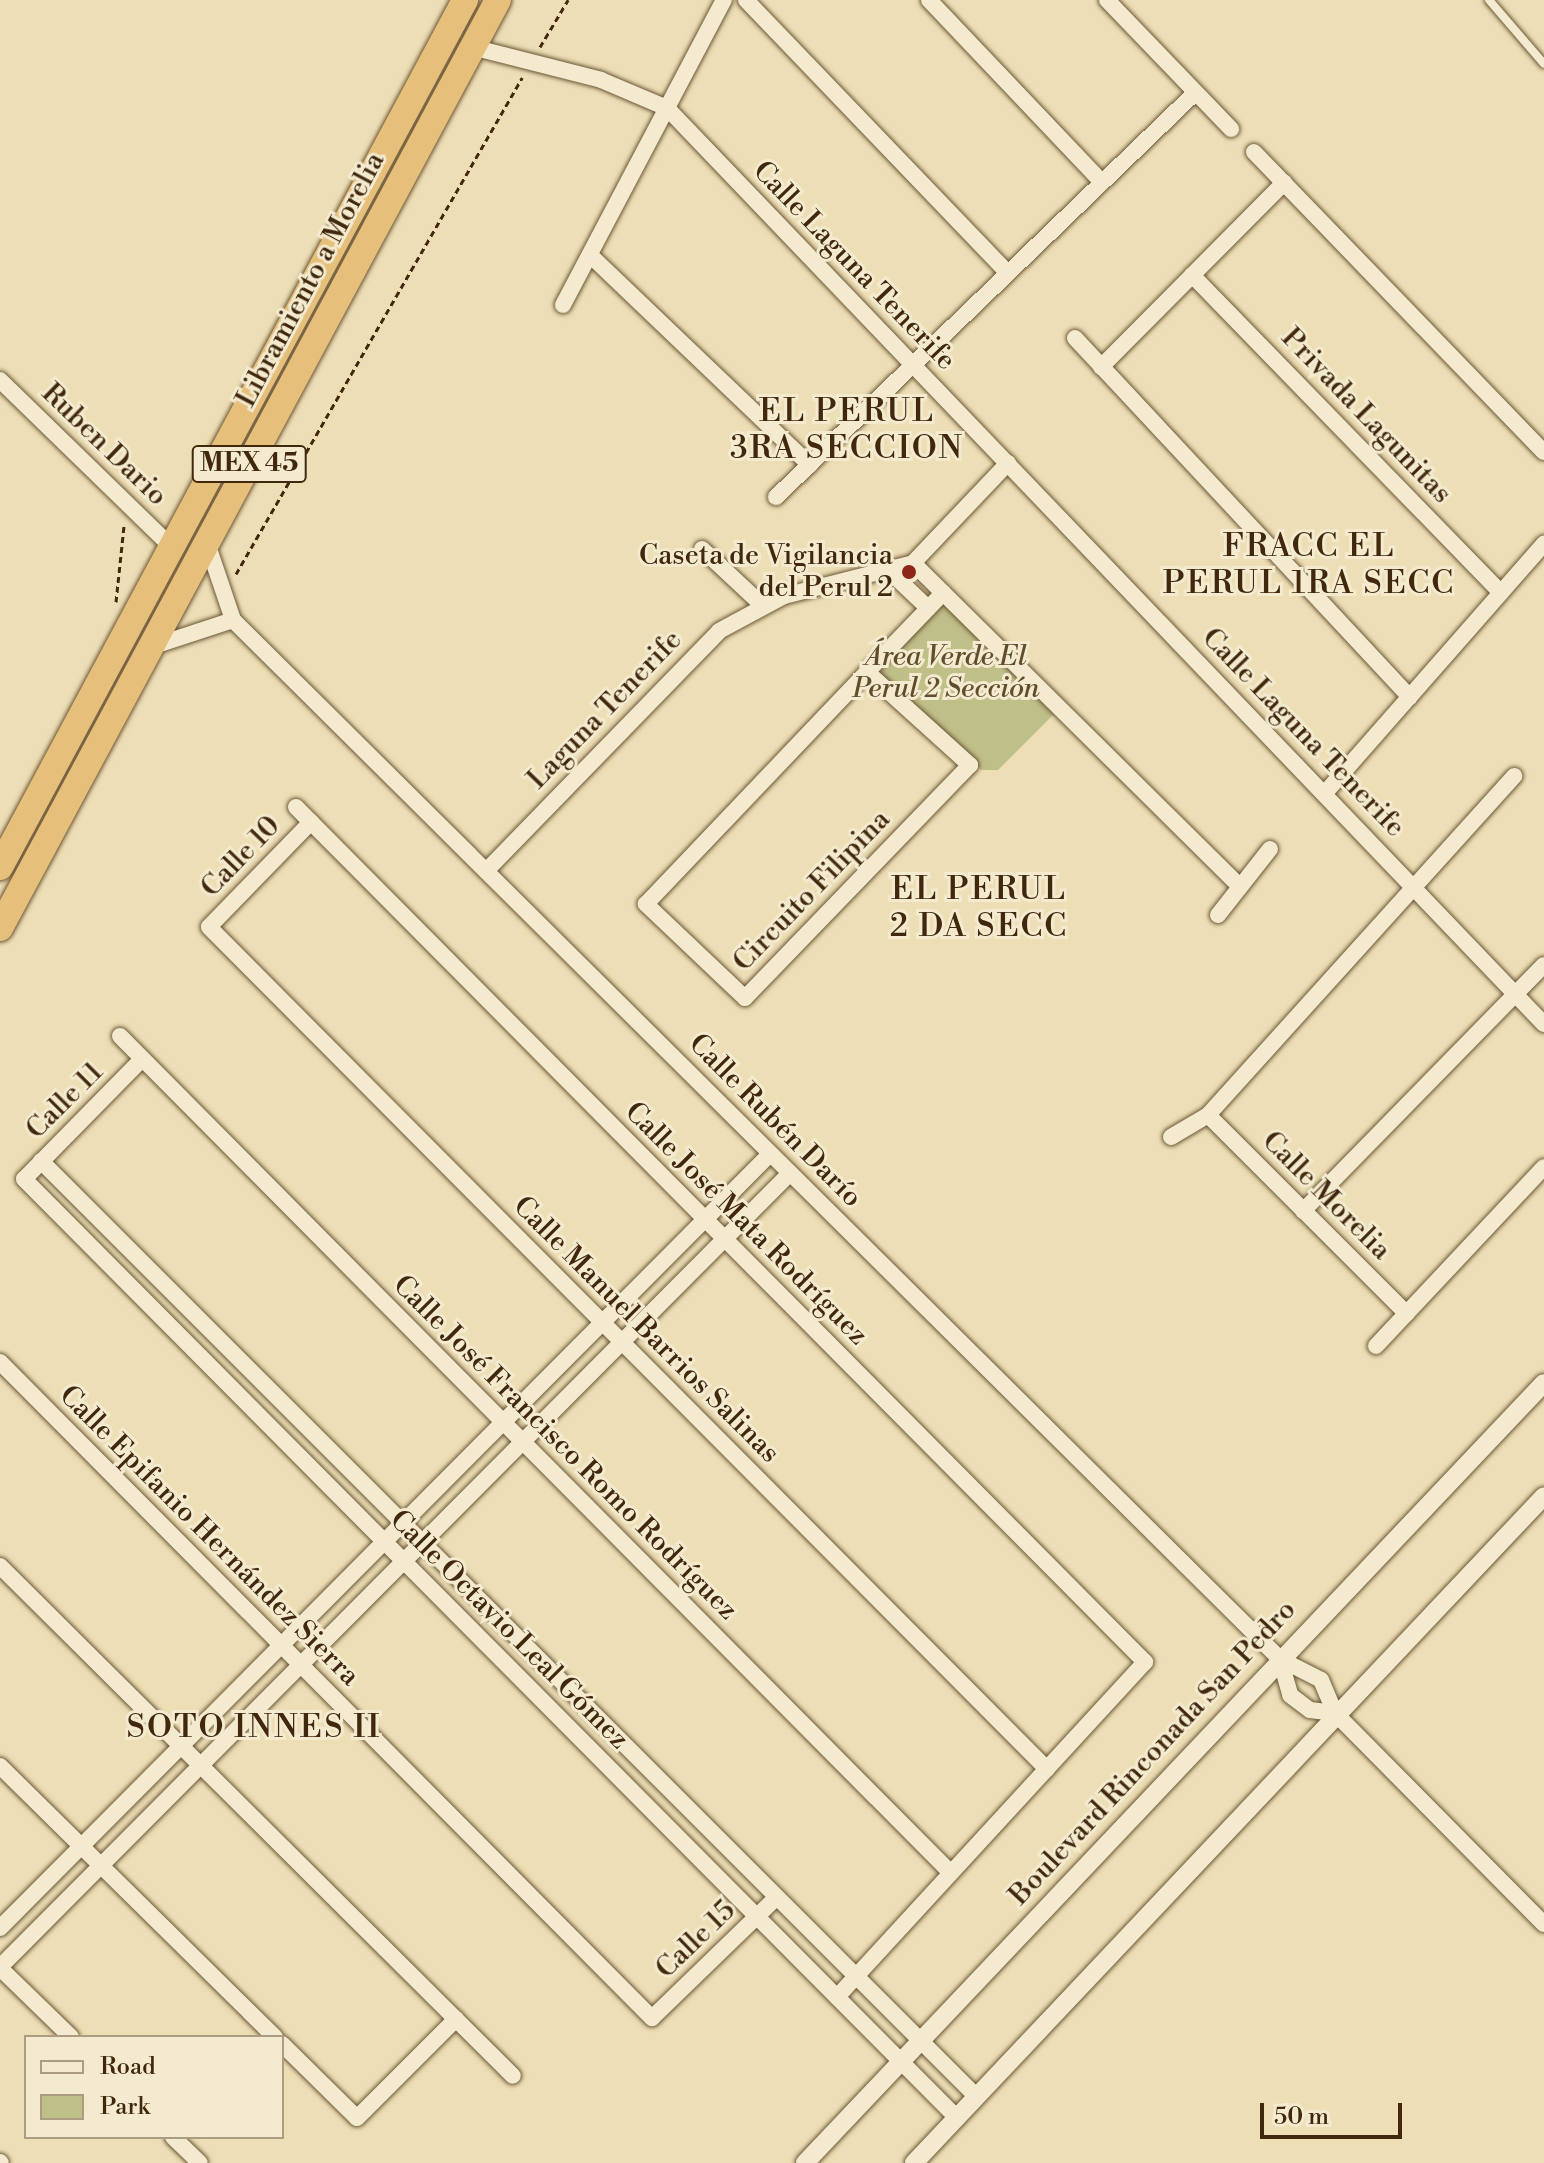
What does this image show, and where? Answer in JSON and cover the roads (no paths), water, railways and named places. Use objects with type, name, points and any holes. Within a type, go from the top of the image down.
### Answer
[{"type":"highway","name":"Libramiento a Morelia","points":[[0,867],[465,0]]},
{"type":"highway","name":"Libramiento a Morelia","points":[[0,928],[498,0]]},
{"type":"street","points":[[563,305],[724,0]]},
{"type":"street","points":[[746,0],[1008,273]]},
{"type":"street","points":[[929,0],[1102,182]]},
{"type":"street","points":[[1107,0],[1231,129]]},
{"type":"street","name":"Calle Laguna Tenerife","points":[[472,47],[533,59],[667,108],[1544,1024]]},
{"type":"street","points":[[776,497],[1196,92]]},
{"type":"street","points":[[1254,152],[1544,452]]},
{"type":"street","points":[[1101,367],[1284,183]]},
{"type":"street","points":[[590,255],[810,465]]},
{"type":"street","name":"Privada Lagunitas","points":[[1192,275],[1501,593]]},
{"type":"street","points":[[1075,338],[1410,697]]},
{"type":"street","name":"Ruben Dario","points":[[0,380],[172,547]]},
{"type":"street","points":[[1008,463],[913,563],[1240,887]]},
{"type":"street","name":"Calle Rubén Darío","points":[[207,543],[233,620],[1280,1659],[1321,1680],[1335,1713],[1544,1924]]},
{"type":"street","points":[[1325,793],[1544,544]]},
{"type":"street","points":[[702,549],[762,605]]},
{"type":"street","name":"Laguna Tenerife","points":[[486,871],[700,647],[762,605],[913,563]]},
{"type":"street","points":[[887,569],[928,608]]},
{"type":"street","name":"Circuito Filipina","points":[[867,672],[970,765],[745,998],[646,904],[867,672],[928,608],[943,593]]},
{"type":"street","points":[[151,647],[233,620]]},
{"type":"street","points":[[1171,1137],[1208,1115],[1416,891],[1514,776]]},
{"type":"street","name":"Calle José Mata Rodríguez","points":[[296,807],[1145,1662],[1047,1769]]},
{"type":"street","name":"Calle 10","points":[[209,927],[311,822]]},
{"type":"street","points":[[1218,915],[1270,849]]},
{"type":"street","name":"Calle Manuel Barrios Salinas","points":[[209,927],[1047,1769]]},
{"type":"street","points":[[1303,1211],[1520,997],[1544,965]]},
{"type":"street","name":"Calle José Francisco Romo Rodríguez","points":[[120,1036],[951,1873]]},
{"type":"street","name":"Calle 11","points":[[24,1179],[142,1059]]},
{"type":"street","name":"Calle Morelia","points":[[1208,1115],[1407,1314]]},
{"type":"street","points":[[0,1928],[770,1154]]},
{"type":"street","name":"Calle Octavio Leal Gómez","points":[[41,1161],[976,2096]]},
{"type":"street","points":[[1376,1346],[1544,1167]]},
{"type":"street","points":[[69,2035],[0,1967],[790,1173]]},
{"type":"street","name":"Calle Octavio Leal Gómez","points":[[24,1179],[957,2118]]},
{"type":"street","name":"Calle Epifanio Hernández Sierra","points":[[0,1362],[652,2018]]},
{"type":"street","name":"Boulevard Rinconada San Pedro","points":[[805,2163],[1544,1383]]},
{"type":"street","points":[[914,2163],[1335,1713],[1544,1496]]},
{"type":"street","points":[[0,1566],[513,2076]]},
{"type":"street","name":"Calle Rubén Darío","points":[[1280,1659],[1290,1695],[1310,1710],[1335,1713]]},
{"type":"street","points":[[0,1766],[273,2035]]},
{"type":"street","points":[[837,1997],[1047,1769]]},
{"type":"street","name":"Calle 15","points":[[652,2018],[776,1898]]},
{"type":"street","points":[[284,2046],[357,2118],[456,2019]]},
{"type":"street","points":[[175,2139],[200,2163]]},
{"type":"lane","points":[[1489,0],[1544,64]]},
{"type":"place","name":"Caseta de Vigilancia del Perul 2","points":[[909,572]]},
{"type":"district","name":"EL PERUL 3RA SECCION","points":[[847,430]]},
{"type":"district","name":"FRACC EL PERUL 1RA SECC","points":[[1309,566]]},
{"type":"district","name":"EL PERUL 2 DA SECC","points":[[979,908]]},
{"type":"district","name":"SOTO INNES II","points":[[254,1727]]},
{"type":"park label","name":"Área Verde El Perul 2 Sección","points":[[946,673]]}]
